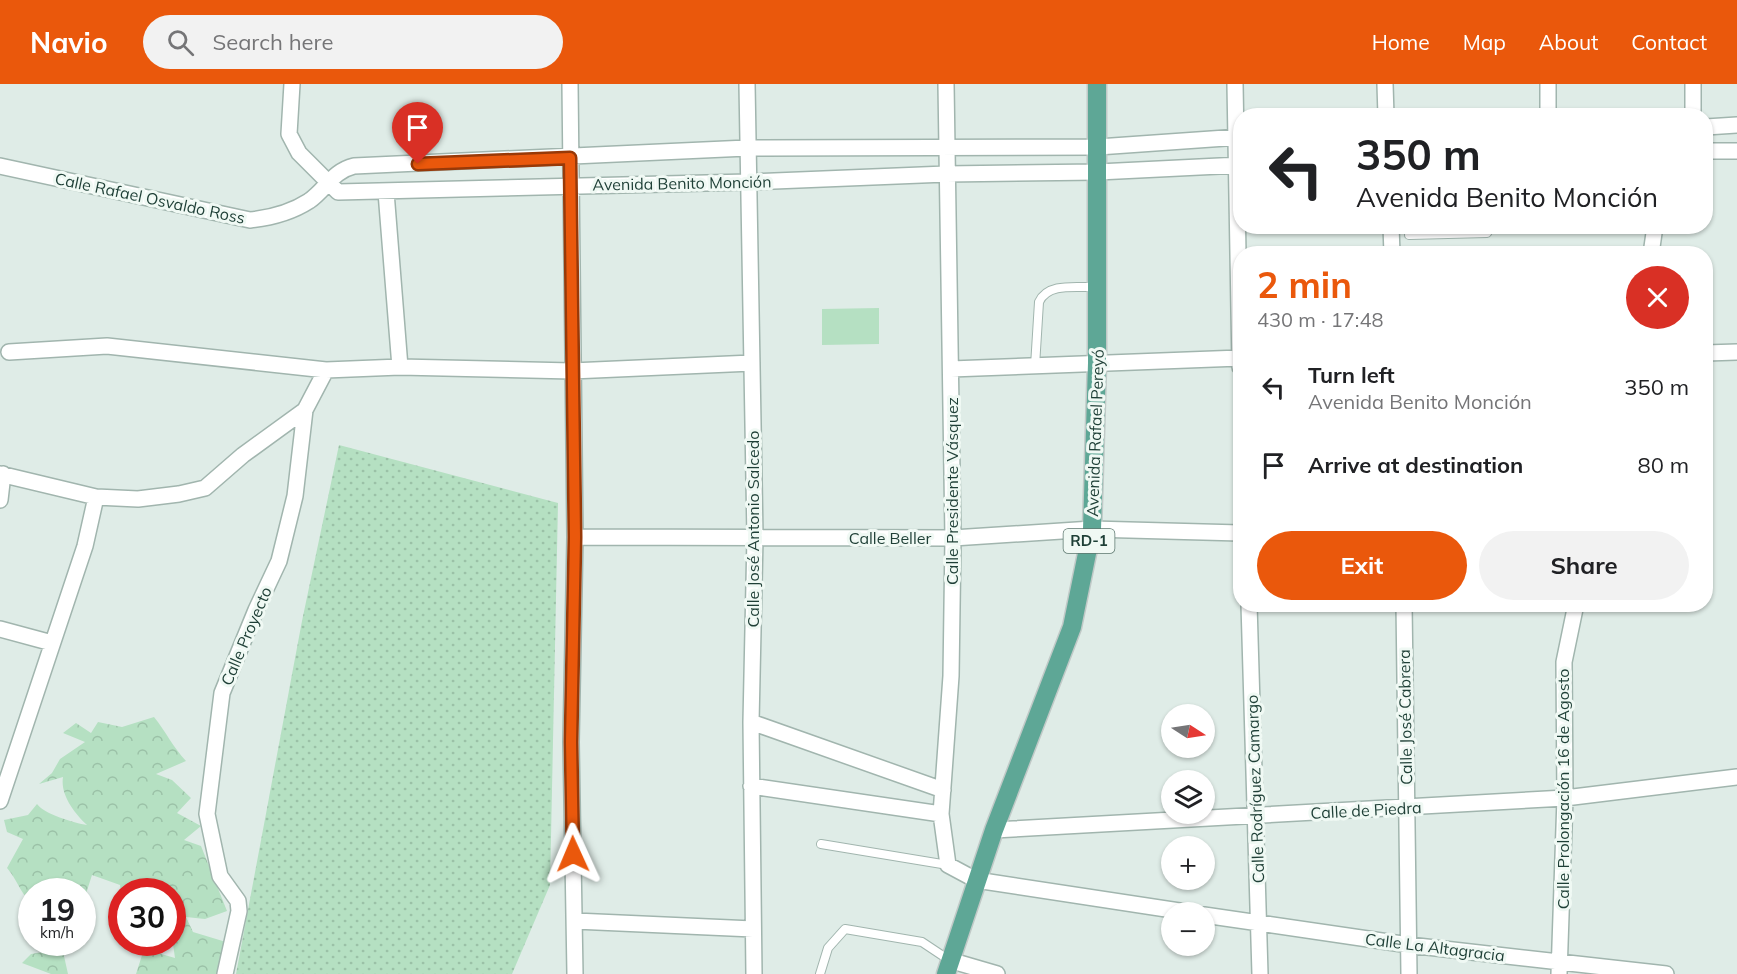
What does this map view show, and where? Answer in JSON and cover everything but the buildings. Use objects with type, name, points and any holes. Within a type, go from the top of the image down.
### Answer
[{"type":"main road","name":"Avenida Rafael Pereyó","points":[[947,967],[994,830],[1072,627],[1092,529],[1098,287],[1097,84]]},
{"type":"street","points":[[292,84],[289,134],[299,153],[328,185]]},
{"type":"street","points":[[570,84],[575,537],[571,742],[575,974]]},
{"type":"street","name":"Calle José Antonio Salcedo","points":[[747,84],[755,537],[751,722],[754,974]]},
{"type":"street","name":"Calle Presidente Vásquez","points":[[946,84],[953,538],[951,676],[941,814],[948,865]]},
{"type":"street","points":[[1235,84],[1236,108]]},
{"type":"street","points":[[1385,84],[1386,108]]},
{"type":"street","points":[[1548,84],[1548,108]]},
{"type":"street","points":[[1693,84],[1693,108]]},
{"type":"street","points":[[1713,127],[1737,126]]},
{"type":"street","name":"Avenida Benito Monción","points":[[1233,137],[1098,147],[747,148],[570,158],[354,166],[337,171],[328,185],[338,192],[386,192],[946,174],[1098,172],[1233,165]]},
{"type":"street","points":[[1713,151],[1737,151]]},
{"type":"street","name":"Calle Rafael Osvaldo Ross","points":[[0,166],[250,220],[273,217],[308,201],[328,185]]},
{"type":"street","points":[[386,192],[400,367]]},
{"type":"street","points":[[9,352],[107,346],[326,370],[400,367],[572,371],[752,363]]},
{"type":"street","points":[[1713,353],[1737,352]]},
{"type":"street","points":[[951,369],[1233,358]]},
{"type":"street","name":"Calle Proyecto","points":[[225,974],[239,911],[238,901],[220,876],[207,814],[222,693],[255,610],[279,561],[295,496],[305,410],[326,370]]},
{"type":"street","points":[[0,500],[2,474],[96,497],[138,499],[205,488],[243,455],[305,410]]},
{"type":"street","points":[[0,801],[85,546],[96,497]]},
{"type":"street","name":"Calle Beller","points":[[575,537],[953,538],[1092,529],[1233,533]]},
{"type":"street","name":"Calle Rodríguez Camargo","points":[[1249,612],[1260,974]]},
{"type":"street","name":"Calle José Cabrera","points":[[1404,612],[1409,974]]},
{"type":"street","name":"Calle Prolongación 16 de Agosto","points":[[1560,968],[1565,798],[1564,662],[1574,612]]},
{"type":"street","points":[[0,629],[52,643]]},
{"type":"street","points":[[751,722],[943,790]]},
{"type":"street","name":"Calle de Piedra","points":[[994,830],[1565,798],[1737,777]]},
{"type":"street","points":[[751,786],[941,814]]},
{"type":"street","points":[[948,865],[976,880],[1161,908]]},
{"type":"street","name":"Calle La Altagracia","points":[[1215,917],[1560,968],[1666,974]]},
{"type":"street","points":[[575,921],[753,929]]},
{"type":"street","points":[[947,967],[997,974]]},
{"type":"lane","points":[[1409,236],[1448,234]]},
{"type":"lane","points":[[1035,366],[1042,295],[1051,289],[1098,287]]},
{"type":"lane","points":[[821,844],[948,865]]},
{"type":"lane","points":[[820,974],[828,948],[845,929],[922,942],[947,967]]},
{"type":"green space","points":[[879,308],[879,344],[822,345],[822,309]]},
{"type":"green space","points":[[339,445],[558,503],[550,885],[512,974],[236,974],[302,621]]},
{"type":"green space","points":[[154,717],[186,761],[156,774],[172,780],[191,798],[177,813],[201,826],[184,840],[201,846],[227,911],[205,919],[186,917],[186,878],[108,878],[108,881],[92,875],[91,878],[18,878],[18,885],[7,868],[23,839],[7,832],[4,820],[28,815],[37,804],[52,815],[87,825],[73,810],[66,797],[63,777],[39,784],[52,773],[60,759],[85,742],[63,733],[76,723],[91,733],[98,722],[122,727]]},
{"type":"green space","points":[[186,917],[193,932],[226,942],[217,974],[136,974],[142,956],[175,958],[175,956],[186,956]]},
{"type":"green space","points":[[29,956],[64,956],[68,974],[51,974],[22,963]]},
{"type":"route","points":[[418,164],[570,158],[575,537],[571,742],[573,854]]}]
